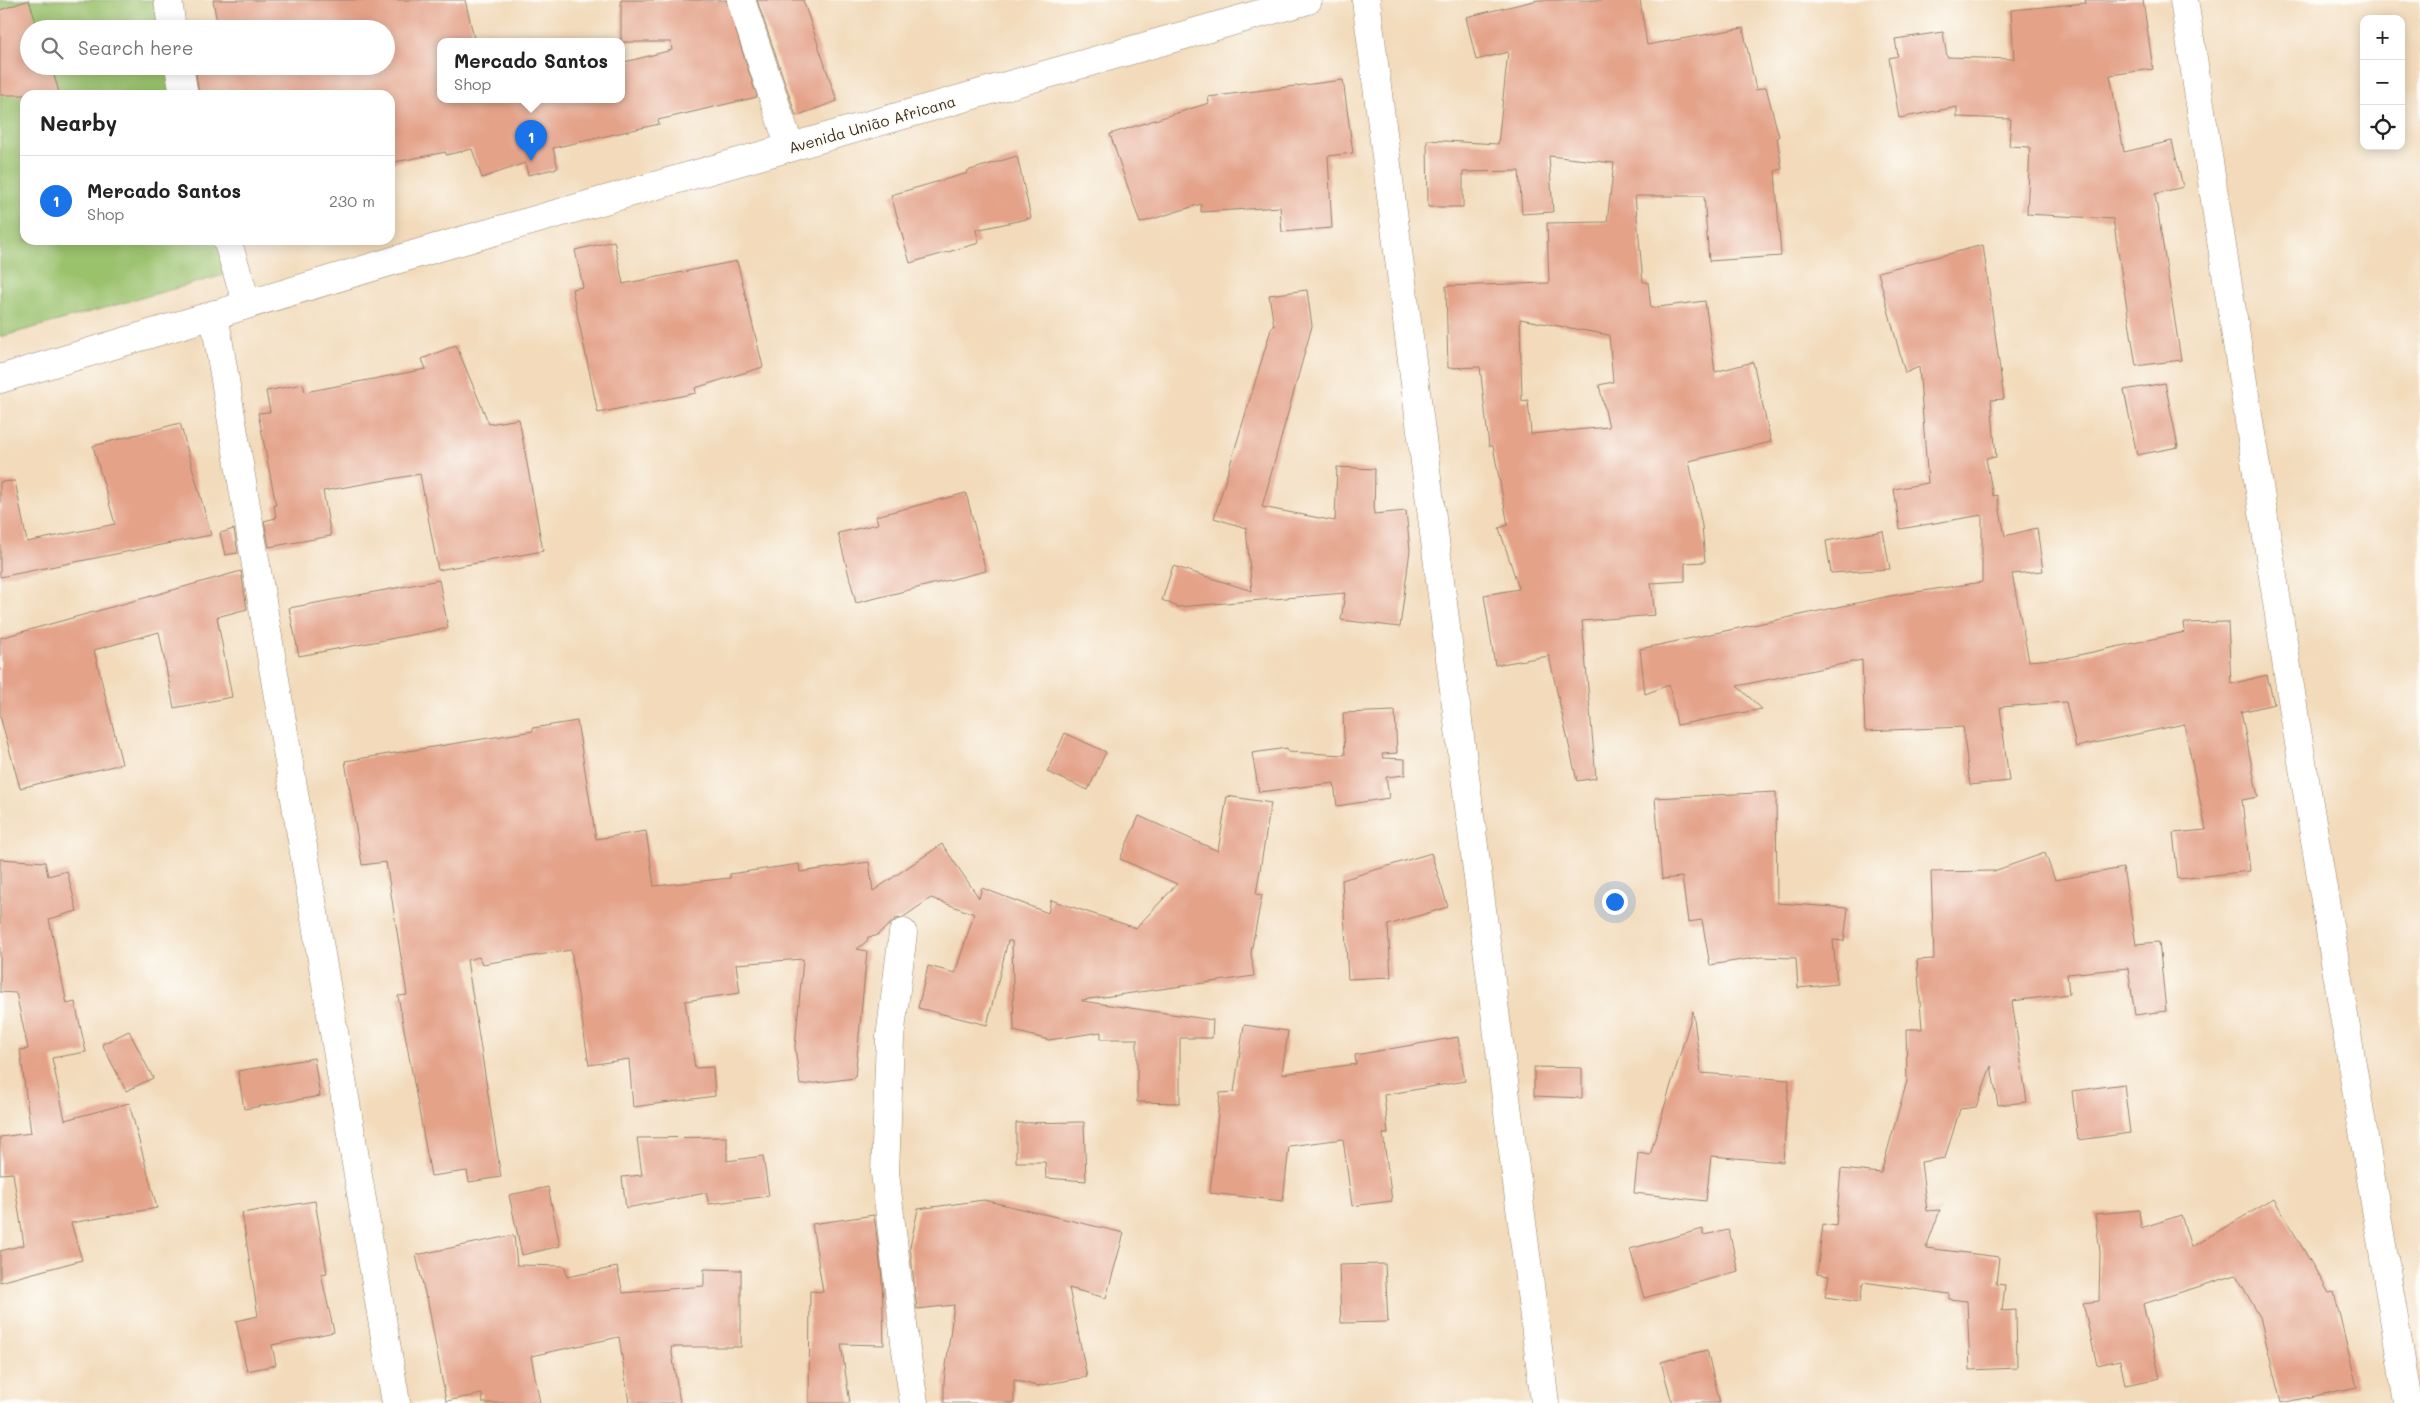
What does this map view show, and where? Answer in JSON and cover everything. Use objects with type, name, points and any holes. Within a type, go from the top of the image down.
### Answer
[{"type":"street","points":[[168,0],[171,20]]},
{"type":"street","points":[[741,0],[790,148]]},
{"type":"street","name":"Avenida União Africana","points":[[0,378],[436,248],[1308,0]]},
{"type":"street","points":[[1366,0],[1545,1403]]},
{"type":"street","points":[[2184,0],[2295,719],[2408,1403]]},
{"type":"street","points":[[181,75],[183,90]]},
{"type":"street","points":[[229,245],[247,304]]},
{"type":"street","points":[[214,314],[396,1403]]},
{"type":"street","points":[[903,934],[890,1038],[885,1173],[914,1403]]},
{"type":"green space","points":[[0,0],[159,0],[165,20],[20,20],[20,75],[178,75],[183,90],[20,90],[20,245],[223,245],[231,273],[0,337]]},
{"type":"building","points":[[29,0],[35,20],[20,20],[20,75],[54,75],[58,90],[20,90],[20,95],[0,95],[0,10]]},
{"type":"building","points":[[213,0],[465,0],[474,38],[437,38],[437,103],[625,103],[625,62],[672,50],[671,42],[625,42],[625,38],[621,38],[621,0],[726,0],[757,97],[658,120],[659,124],[553,148],[558,168],[528,175],[525,163],[482,178],[472,149],[446,155],[446,152],[395,162],[395,90],[198,90],[196,75],[395,75],[395,20],[216,20]]},
{"type":"building","points":[[757,0],[803,0],[837,101],[796,116]]},
{"type":"building","points":[[1538,0],[1640,0],[1647,45],[1743,28],[1756,90],[1766,87],[1779,137],[1777,137],[1782,169],[1775,171],[1781,256],[1709,261],[1704,196],[1635,196],[1643,282],[1648,282],[1651,308],[1705,301],[1715,372],[1753,362],[1771,442],[1689,461],[1702,526],[1705,562],[1685,563],[1685,581],[1651,583],[1655,615],[1582,621],[1596,778],[1577,781],[1549,656],[1495,665],[1484,595],[1519,589],[1499,528],[1508,525],[1493,446],[1489,446],[1480,367],[1448,368],[1446,286],[1549,283],[1547,223],[1607,222],[1614,163],[1549,156],[1553,212],[1522,214],[1519,171],[1463,172],[1463,207],[1428,207],[1427,140],[1498,144],[1508,52],[1476,60],[1466,17]],"holes":[[[1520,319],[1609,335],[1613,382],[1599,385],[1609,427],[1531,434],[1528,400],[1522,401]]]},
{"type":"building","points":[[2085,0],[2143,0],[2153,69],[2110,75],[2124,152],[2172,141],[2183,187],[2155,194],[2181,360],[2136,366],[2113,219],[2027,214],[2030,147],[2009,146],[2011,119],[1957,117],[1957,107],[1899,118],[1889,58],[1898,56],[1895,39],[1943,32],[1947,57],[2014,59],[2011,10],[2086,3]]},
{"type":"building","points":[[1343,80],[1353,153],[1328,156],[1332,228],[1282,232],[1280,207],[1201,212],[1201,204],[1140,223],[1110,134],[1209,103],[1208,97]]},
{"type":"building","points":[[1017,156],[1031,218],[976,230],[979,243],[910,263],[891,195],[968,173],[967,171]]},
{"type":"building","points":[[614,241],[623,284],[737,261],[763,367],[695,388],[696,393],[598,413],[572,289],[583,287],[575,250]]},
{"type":"building","points":[[1983,245],[2004,399],[1991,400],[1996,457],[1986,458],[1993,496],[1997,495],[2005,536],[2037,528],[2043,571],[2012,574],[2029,661],[2065,658],[2185,632],[2184,623],[2228,622],[2231,684],[2267,675],[2274,704],[2241,712],[2258,797],[2242,800],[2250,871],[2178,879],[2173,833],[2206,830],[2184,724],[2076,747],[2066,702],[2000,707],[2009,781],[1970,785],[1963,727],[1865,731],[1862,660],[1737,686],[1762,709],[1677,725],[1669,685],[1645,694],[1640,649],[1890,596],[1982,582],[1982,515],[1900,529],[1894,489],[1928,483],[1919,367],[1905,373],[1878,272]]},
{"type":"building","points":[[1307,290],[1312,326],[1262,507],[1335,521],[1337,467],[1375,469],[1374,514],[1406,511],[1410,550],[1400,627],[1341,620],[1345,593],[1178,607],[1162,600],[1173,566],[1252,591],[1246,528],[1214,518],[1272,326],[1274,326],[1269,295]]},
{"type":"building","points":[[456,345],[489,424],[519,419],[543,551],[438,570],[420,474],[323,491],[331,536],[269,547],[264,521],[276,518],[274,505],[276,505],[258,413],[270,412],[266,391],[303,384],[305,392],[426,369],[422,359]]},
{"type":"building","points":[[2165,383],[2178,447],[2137,455],[2124,390]]},
{"type":"building","points":[[180,423],[211,535],[0,577],[0,482],[15,481],[27,542],[115,524],[93,446]]},
{"type":"building","points":[[966,493],[986,571],[856,603],[838,533],[878,524],[876,516]]},
{"type":"building","points":[[234,529],[238,553],[225,555],[220,533]]},
{"type":"building","points":[[1883,531],[1890,569],[1831,573],[1826,541]]},
{"type":"building","points":[[241,571],[247,609],[217,617],[232,697],[174,708],[159,632],[94,650],[122,764],[20,788],[0,716],[0,638]]},
{"type":"building","points":[[439,580],[448,628],[299,656],[289,608]]},
{"type":"building","points":[[1395,711],[1397,753],[1382,754],[1383,758],[1405,759],[1405,775],[1386,777],[1389,798],[1337,806],[1334,783],[1259,792],[1252,753],[1287,748],[1288,752],[1345,755],[1343,713]]},
{"type":"building","points":[[577,721],[596,839],[646,831],[654,886],[730,878],[730,874],[799,864],[800,872],[869,862],[873,891],[942,844],[979,898],[982,888],[1048,913],[1051,900],[1136,928],[1177,884],[1120,859],[1139,816],[1218,851],[1227,796],[1271,803],[1256,894],[1262,895],[1251,952],[1254,976],[1082,1000],[1213,1020],[1212,1038],[1180,1038],[1180,1103],[1137,1102],[1137,1039],[1101,1039],[1101,1032],[1049,1040],[1014,1031],[1012,941],[1008,941],[987,1025],[918,1008],[928,966],[955,973],[974,914],[931,898],[902,918],[896,919],[876,936],[868,937],[867,941],[857,949],[867,951],[855,1078],[800,1085],[795,1047],[803,959],[736,964],[740,993],[685,1001],[695,1068],[713,1067],[715,1096],[633,1107],[629,1059],[589,1065],[571,950],[482,964],[479,957],[467,960],[501,1177],[469,1182],[467,1171],[431,1176],[398,996],[407,995],[386,862],[362,865],[345,761],[533,731],[533,728]]},
{"type":"building","points":[[1065,733],[1106,752],[1088,790],[1047,772]]},
{"type":"building","points":[[1776,792],[1777,903],[1848,908],[1844,941],[1833,940],[1837,984],[1798,988],[1796,958],[1761,957],[1710,965],[1702,920],[1688,922],[1682,877],[1662,879],[1655,798]]},
{"type":"building","points":[[1431,853],[1448,907],[1388,925],[1391,977],[1348,979],[1342,880]]},
{"type":"building","points":[[2045,853],[2055,880],[2123,868],[2136,944],[2159,942],[2166,1011],[2135,1015],[2128,968],[2067,974],[2069,994],[2012,1001],[2027,1102],[1998,1105],[1991,1066],[1976,1107],[1960,1109],[1945,1158],[1921,1162],[1927,1211],[1940,1210],[1926,1248],[1999,1257],[1996,1284],[2005,1285],[2002,1311],[2016,1310],[2017,1368],[1970,1370],[1967,1301],[1949,1299],[1949,1294],[1863,1282],[1860,1302],[1825,1297],[1829,1276],[1817,1274],[1823,1224],[1836,1226],[1841,1169],[1881,1173],[1907,1081],[1906,1029],[1922,1029],[1917,960],[1934,959],[1931,872],[1994,871]]},
{"type":"building","points":[[0,859],[45,862],[48,876],[67,871],[77,911],[49,919],[67,1004],[75,1002],[86,1052],[52,1058],[65,1120],[129,1103],[157,1208],[71,1223],[82,1260],[0,1282],[0,1251],[24,1245],[13,1173],[0,1174],[0,1137],[31,1133],[20,1050],[28,1049],[16,993],[0,992]]},
{"type":"building","points":[[1693,1011],[1701,1073],[1789,1080],[1783,1162],[1711,1156],[1706,1201],[1634,1193],[1638,1153],[1650,1155]]},
{"type":"building","points":[[1244,1025],[1288,1031],[1282,1074],[1356,1064],[1355,1055],[1458,1037],[1465,1081],[1384,1095],[1388,1134],[1383,1134],[1392,1201],[1352,1206],[1343,1139],[1289,1146],[1283,1201],[1210,1193],[1220,1093],[1234,1092]]},
{"type":"building","points":[[129,1031],[153,1078],[126,1091],[102,1044]]},
{"type":"building","points":[[314,1058],[320,1096],[244,1109],[238,1071]]},
{"type":"building","points":[[1534,1067],[1582,1068],[1582,1098],[1534,1096]]},
{"type":"building","points":[[2124,1084],[2130,1133],[2078,1140],[2072,1091]]},
{"type":"building","points":[[1084,1122],[1086,1181],[1046,1178],[1045,1162],[1016,1162],[1016,1123]]},
{"type":"building","points":[[727,1137],[727,1161],[763,1156],[769,1196],[709,1204],[706,1193],[626,1208],[622,1177],[642,1175],[637,1138]]},
{"type":"building","points":[[548,1187],[560,1246],[522,1255],[509,1195]]},
{"type":"building","points":[[2274,1199],[2329,1293],[2334,1292],[2357,1387],[2281,1403],[2260,1317],[2236,1275],[2143,1304],[2160,1378],[2125,1385],[2120,1360],[2097,1365],[2083,1303],[2099,1301],[2100,1252],[2095,1214],[2139,1210],[2141,1228],[2181,1215],[2191,1247]]},
{"type":"building","points":[[984,1200],[1124,1233],[1106,1298],[1069,1288],[1087,1377],[1037,1386],[1014,1380],[1014,1403],[944,1403],[944,1381],[954,1305],[917,1309],[910,1247],[918,1209]]},
{"type":"building","points":[[315,1201],[327,1273],[321,1274],[334,1332],[272,1345],[276,1365],[247,1371],[236,1321],[258,1316],[242,1213]]},
{"type":"building","points":[[874,1215],[882,1278],[884,1345],[841,1344],[850,1403],[809,1403],[810,1291],[823,1292],[812,1224]]},
{"type":"building","points":[[1703,1229],[1703,1235],[1729,1230],[1738,1271],[1644,1298],[1630,1249]]},
{"type":"building","points":[[514,1235],[517,1265],[565,1266],[567,1277],[617,1267],[623,1293],[704,1286],[704,1269],[741,1270],[741,1347],[671,1347],[680,1403],[629,1403],[619,1337],[531,1356],[540,1403],[483,1403],[482,1394],[446,1401],[427,1297],[416,1255]]},
{"type":"building","points":[[1385,1264],[1388,1322],[1341,1323],[1339,1265]]},
{"type":"building","points":[[1707,1350],[1720,1403],[1672,1403],[1661,1362]]},
{"type":"place","name":"Mercado Santos","points":[[531,161]]}]
